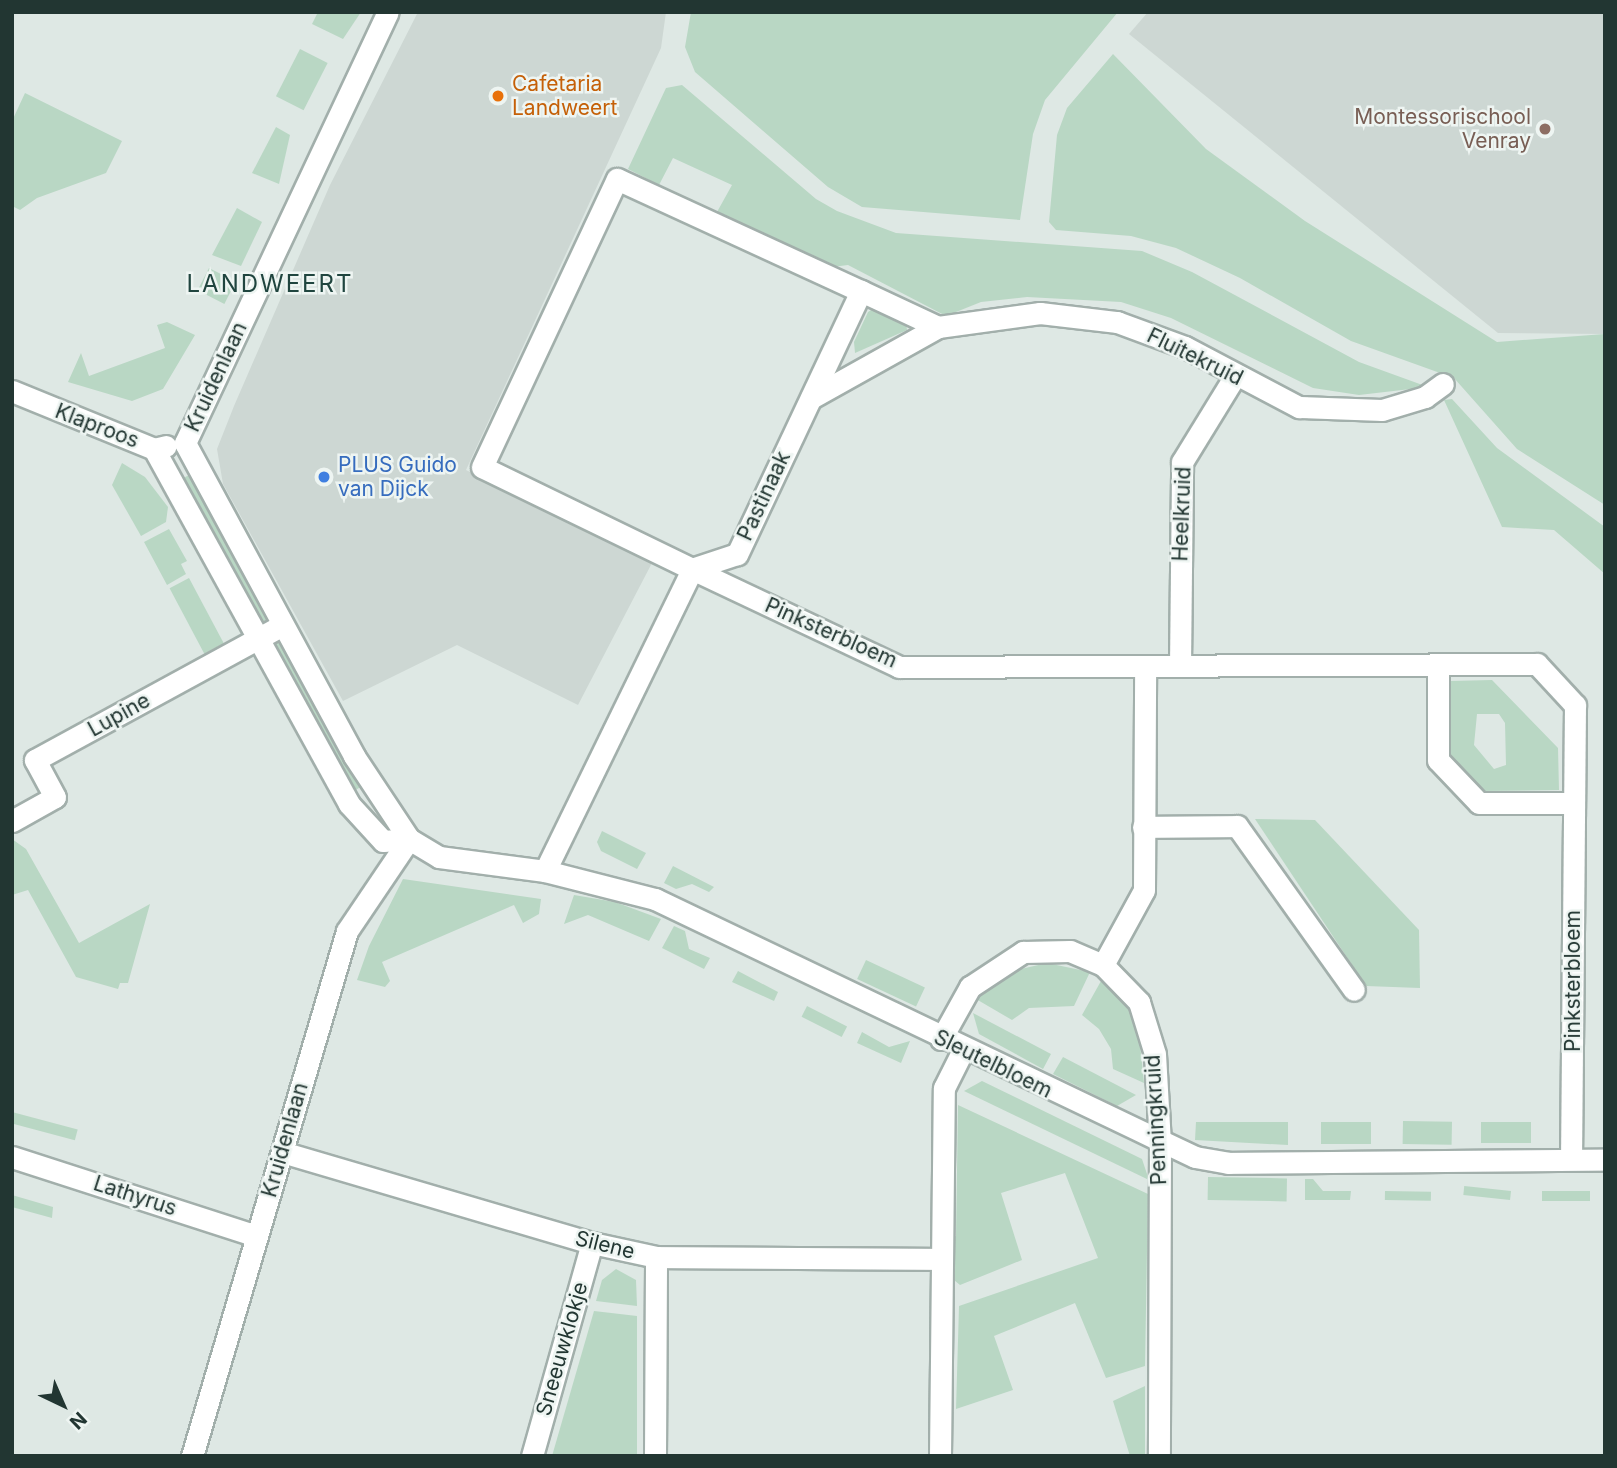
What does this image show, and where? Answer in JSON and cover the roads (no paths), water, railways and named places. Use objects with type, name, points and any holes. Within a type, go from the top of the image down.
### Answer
[{"type":"street","name":"Kruidenlaan","points":[[192,1456],[347,931],[409,839],[354,756],[185,443],[388,12]]},
{"type":"street","points":[[545,871],[692,569],[482,467],[619,176],[938,327]]},
{"type":"street","name":"Pastinaak","points":[[692,569],[737,554],[861,291]]},
{"type":"street","name":"Fluitekruid","points":[[811,398],[938,327],[1040,313],[1116,322],[1185,347],[1235,376],[1299,407],[1338,412],[1382,410],[1425,397],[1443,384]]},
{"type":"street","name":"Heelkruid","points":[[1180,666],[1182,462],[1235,376]]},
{"type":"street","name":"Klaproos","points":[[12,391],[154,449],[185,443]]},
{"type":"street","points":[[154,449],[349,804],[383,841],[409,839]]},
{"type":"street","name":"Pinksterbloem","points":[[692,569],[899,667],[1144,668],[1537,664],[1575,705],[1571,1159]]},
{"type":"street","name":"Lupine","points":[[12,821],[55,797],[35,760],[282,625]]},
{"type":"street","points":[[1438,666],[1438,760],[1479,803],[1574,803]]},
{"type":"street","points":[[1103,965],[1144,890],[1144,668]]},
{"type":"street","points":[[1143,827],[1237,826],[1354,990]]},
{"type":"street","name":"Sleutelbloem","points":[[409,839],[439,858],[545,871],[655,899],[962,1050],[1195,1157],[1228,1163],[1605,1160]]},
{"type":"street","name":"Penningkruid","points":[[941,1039],[970,986],[1023,952],[1070,951],[1103,965],[1139,1002],[1155,1054],[1160,1143],[1159,1456]]},
{"type":"street","points":[[940,1456],[940,1259],[944,1088],[962,1050]]},
{"type":"street","name":"Silene","points":[[282,1152],[592,1243],[656,1257],[940,1259]]},
{"type":"street","name":"Lathyrus","points":[[12,1157],[257,1236]]},
{"type":"street","name":"Sneeuwklokje","points":[[532,1456],[592,1243]]},
{"type":"street","points":[[655,1456],[656,1257]]},
{"type":"place","name":"Cafetaria Landweert","points":[[498,96]]},
{"type":"place","name":"Montessorischool Venray","points":[[1545,129]]},
{"type":"place","name":"PLUS Guido van Dijck","points":[[324,477]]},
{"type":"district","name":"LANDWEERT","points":[[270,284]]}]
